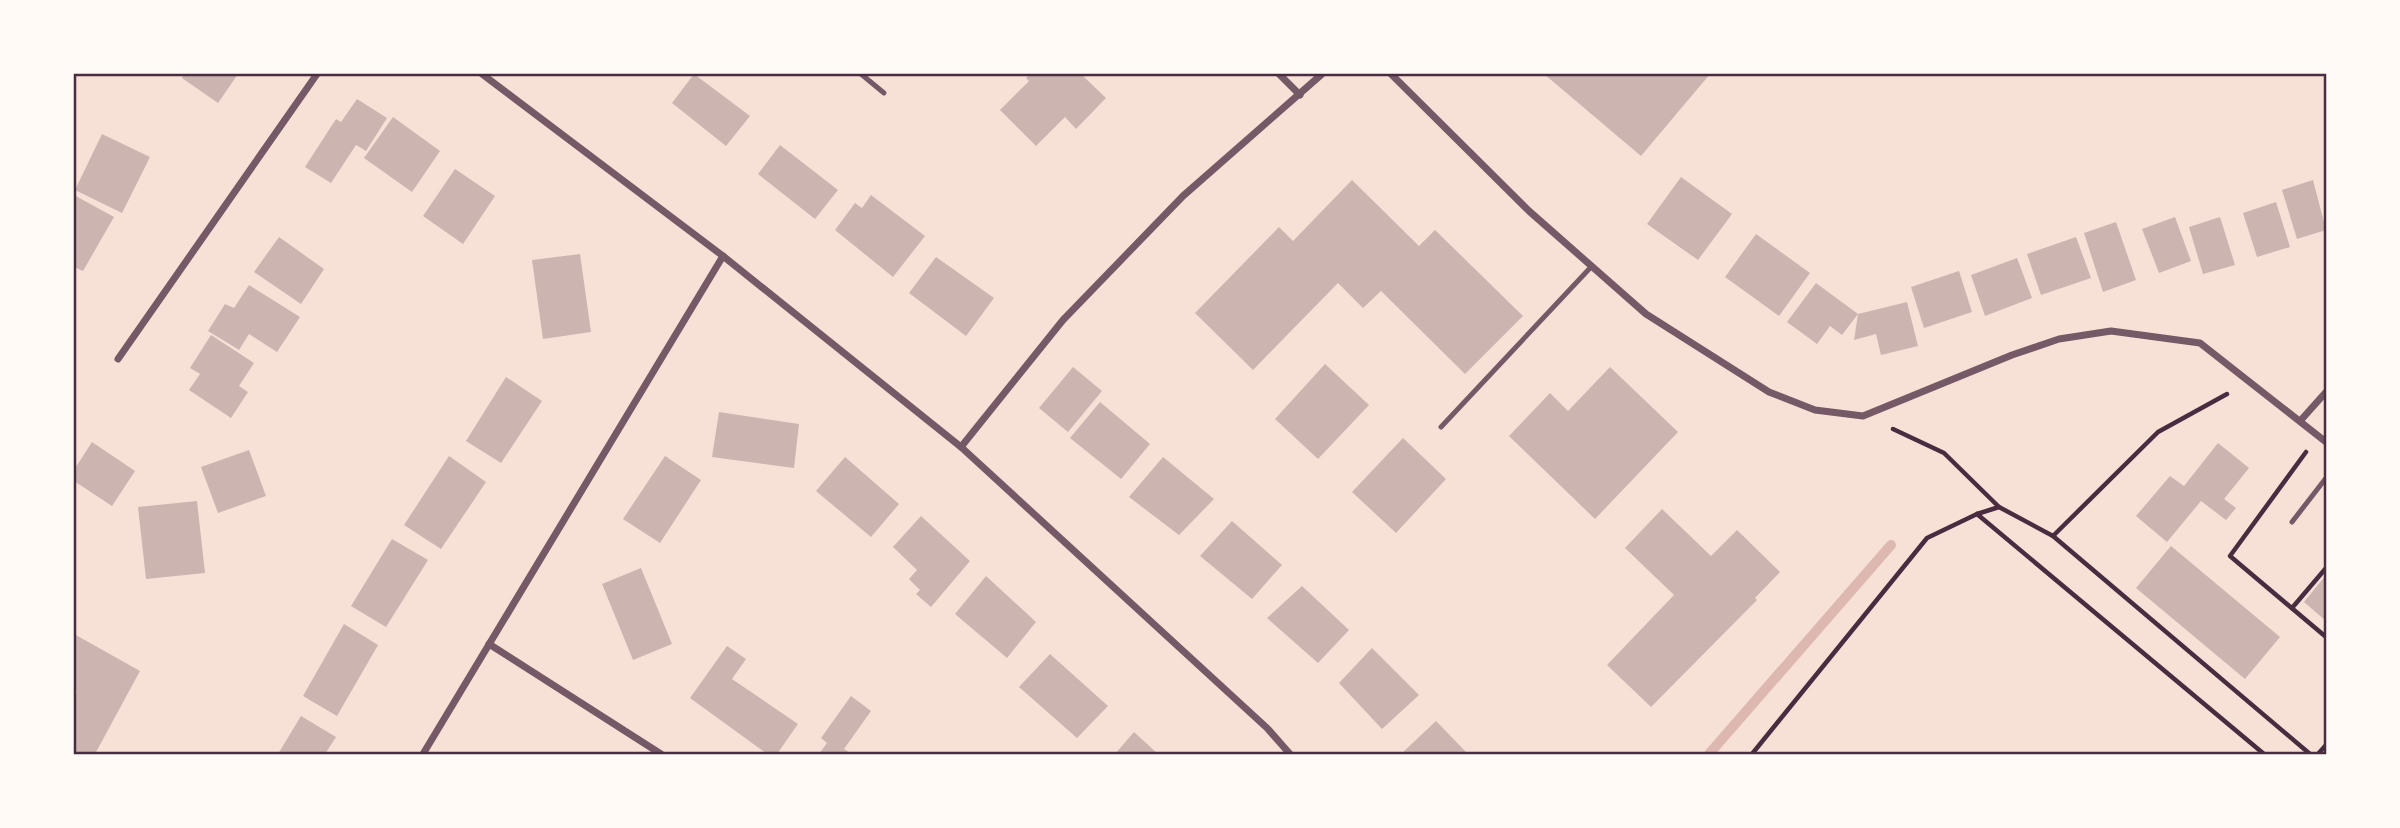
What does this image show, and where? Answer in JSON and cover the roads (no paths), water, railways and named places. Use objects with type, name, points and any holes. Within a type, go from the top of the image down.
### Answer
[{"type":"street","points":[[118,359],[317,74]]},
{"type":"street","points":[[482,74],[723,256],[961,447],[1267,728],[1290,754]]},
{"type":"street","points":[[1279,74],[1300,95]]},
{"type":"street","points":[[961,447],[1072,311],[1182,196],[1322,74]]},
{"type":"street","points":[[1391,74],[1529,211],[1646,314],[1769,392],[1815,410],[1863,416],[2012,355],[2059,339],[2111,331],[2200,343],[2301,419],[2326,442]]},
{"type":"street","points":[[424,754],[723,256]]},
{"type":"street","points":[[2301,419],[2326,392]]},
{"type":"street","points":[[489,644],[661,754]]},
{"type":"lane","points":[[861,74],[884,93]]},
{"type":"lane","points":[[1441,426],[1591,267]]},
{"type":"lane","points":[[2292,522],[2326,478]]},
{"type":"waterway","points":[[1709,754],[1891,545]]}]
